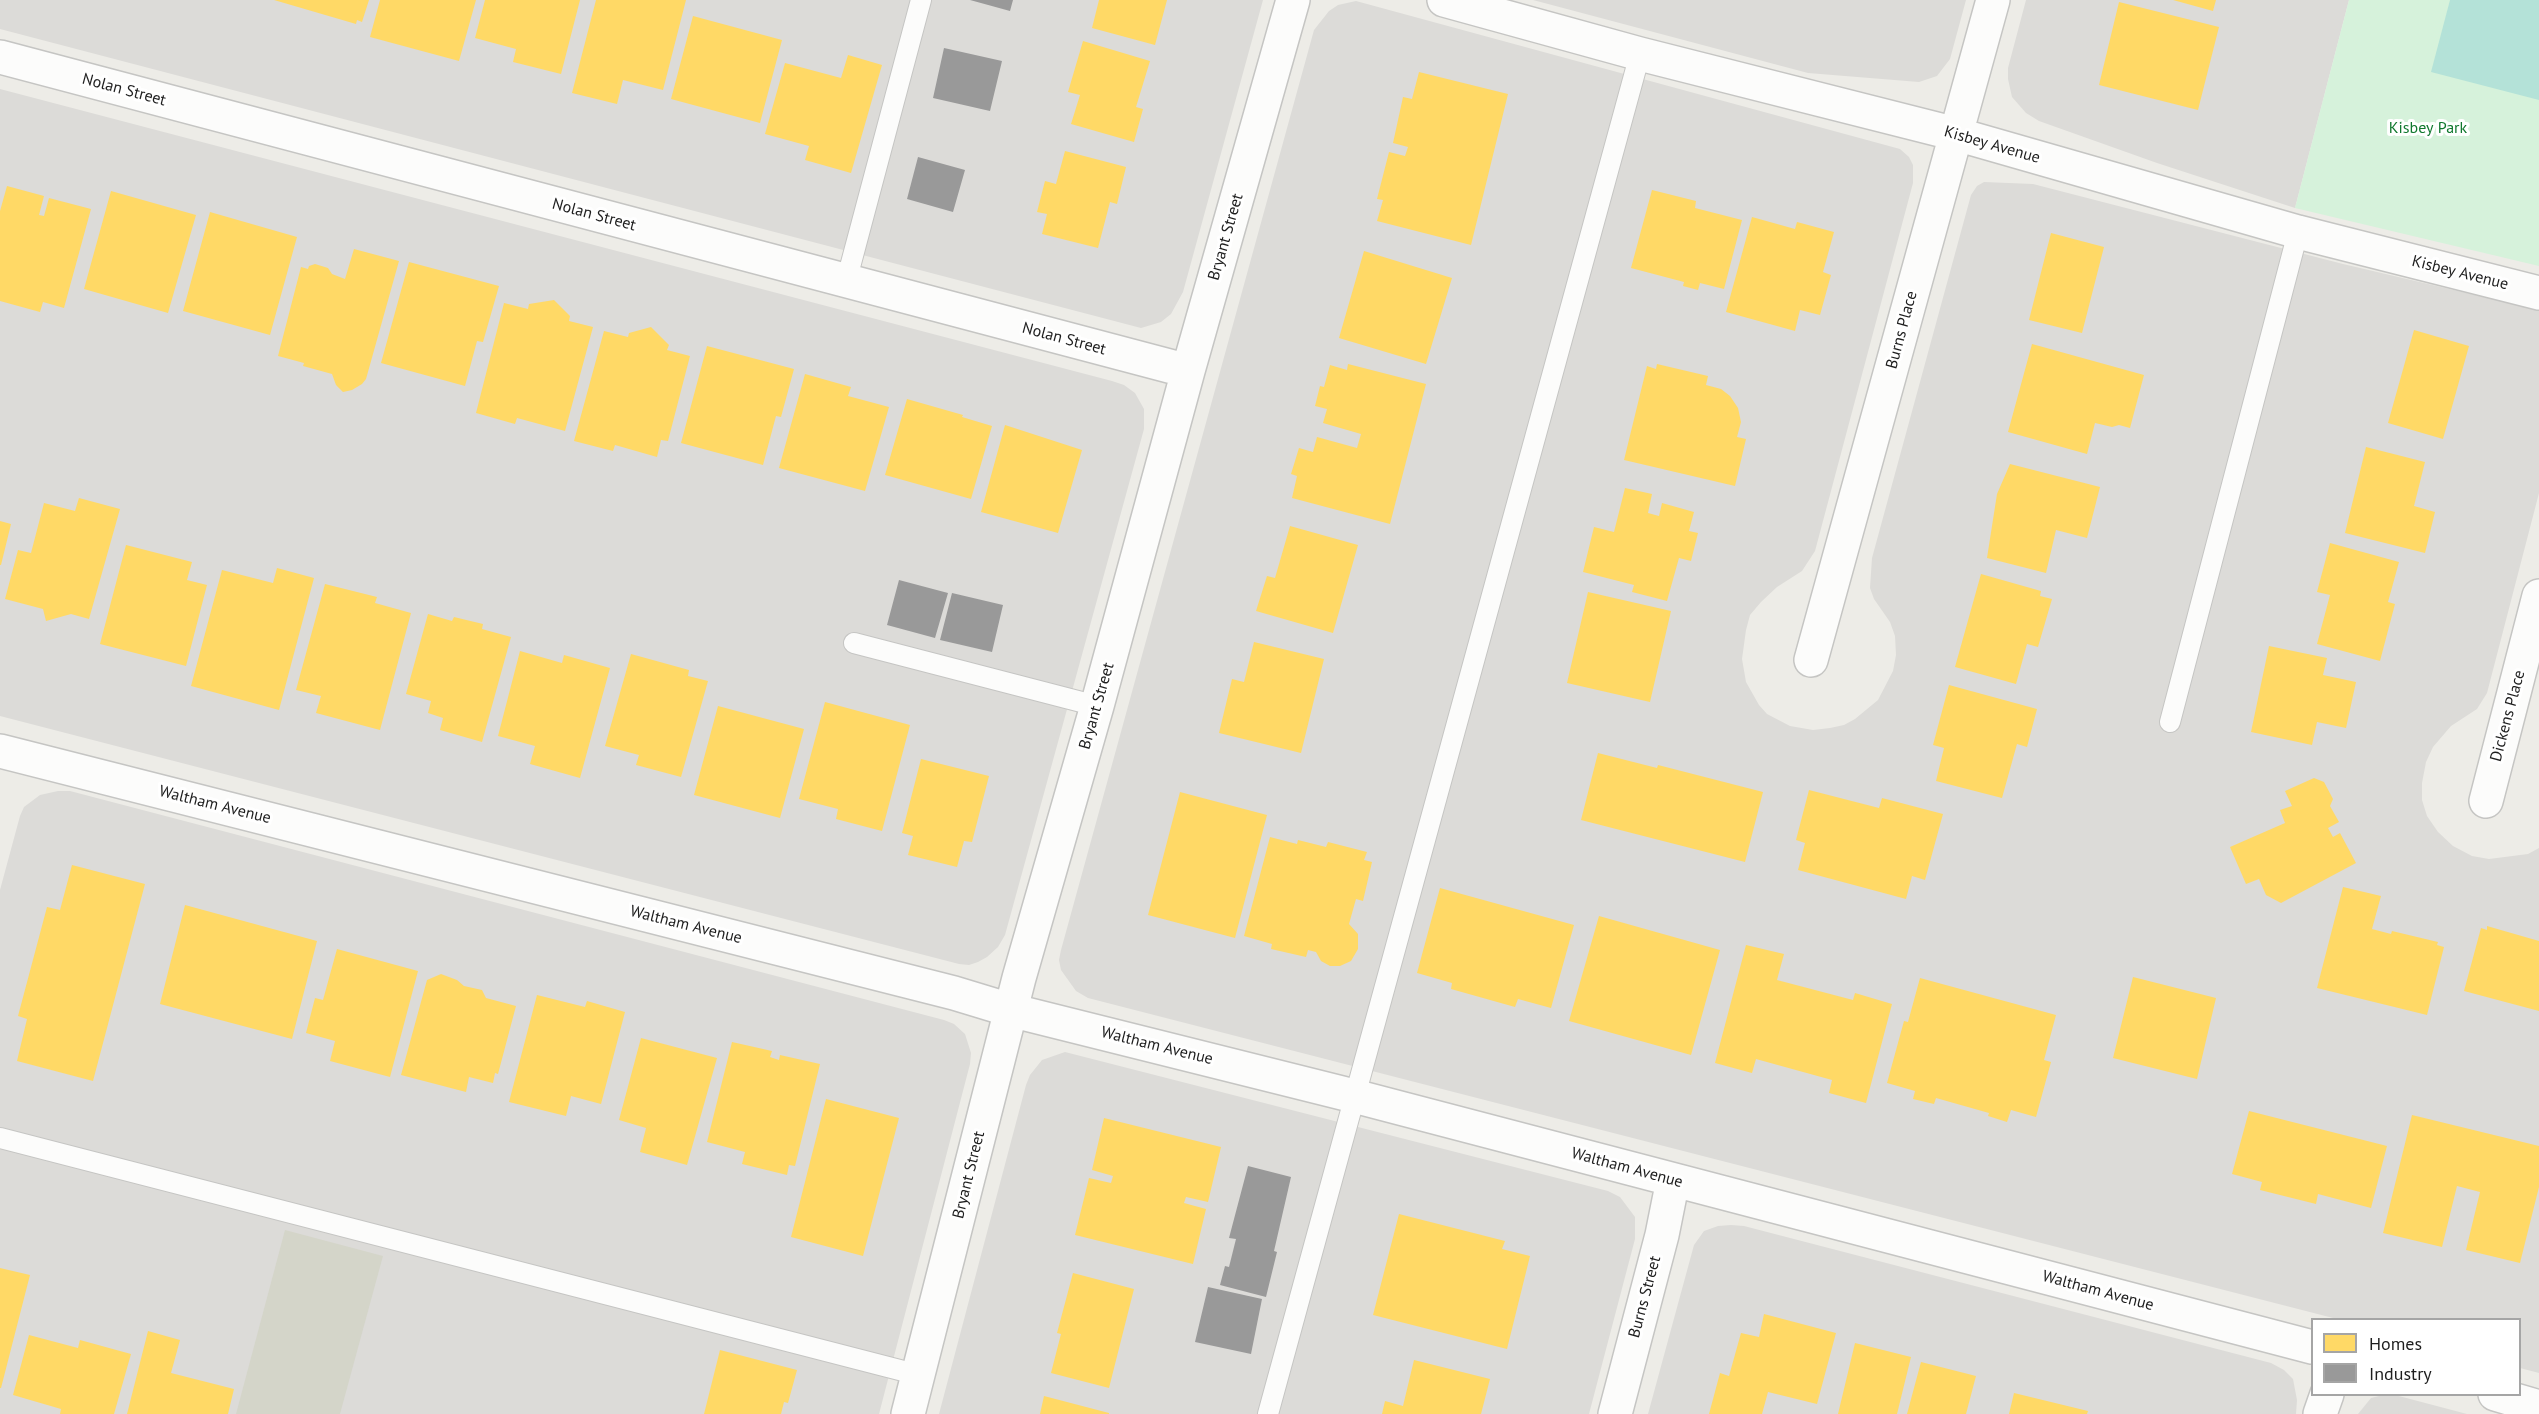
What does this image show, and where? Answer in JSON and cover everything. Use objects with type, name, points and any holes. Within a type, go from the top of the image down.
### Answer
[{"type":"street","name":"Bryant Street","points":[[909,1414],[1010,1010],[1293,0]]},
{"type":"street","name":"Kisbey Avenue","points":[[1444,0],[1640,54],[1956,134],[2298,232],[2539,293]]},
{"type":"street","name":"Burns Place","points":[[1811,660],[1993,0]]},
{"type":"street","name":"Nolan Street","points":[[0,57],[1188,372]]},
{"type":"street","name":"Dickens Place","points":[[2486,801],[2539,596]]},
{"type":"street","name":"Waltham Avenue","points":[[1,756],[942,990],[1010,1010],[1354,1096],[2311,1346]]},
{"type":"street","name":"Burns Street","points":[[1615,1414],[1662,1235],[1673,1180]]},
{"type":"street","points":[[2320,1414],[2327,1396]]},
{"type":"street","points":[[2499,1396],[2539,1407]]},
{"type":"lane","points":[[846,282],[921,0]]},
{"type":"lane","points":[[1268,1414],[1640,54]]},
{"type":"lane","points":[[2170,722],[2298,232]]},
{"type":"lane","points":[[854,643],[1097,706]]},
{"type":"lane","points":[[0,1138],[919,1375]]},
{"type":"shaded area","points":[[0,0],[1263,0],[1183,292],[1171,314],[1161,322],[1141,328],[0,29]]},
{"type":"shaded area","points":[[1533,0],[1966,0],[1950,59],[1937,76],[1919,82],[1808,73]]},
{"type":"shaded area","points":[[2026,0],[2349,0],[2295,208],[2157,163],[2039,121],[2026,113],[2012,97],[2008,68]]},
{"type":"shaded area","points":[[2450,0],[2539,0],[2539,100],[2431,72]]},
{"type":"shaded area","points":[[1356,1],[1900,149],[1909,157],[1913,165],[1913,183],[1815,551],[1802,571],[1777,587],[1761,602],[1750,615],[1746,630],[1742,659],[1746,682],[1767,714],[1790,726],[1813,730],[1844,725],[1878,700],[1893,671],[1896,655],[1895,636],[1890,622],[1874,599],[1870,588],[1872,558],[1971,195],[1977,186],[1984,182],[2033,184],[2343,264],[2539,310],[2539,493],[2487,693],[2477,709],[2451,726],[2433,747],[2426,762],[2422,800],[2427,816],[2438,832],[2453,846],[2472,856],[2489,859],[2528,854],[2539,848],[2539,1373],[2521,1368],[2521,1318],[2333,1318],[1088,998],[1076,991],[1061,970],[1059,960],[1061,950],[1314,30],[1329,11],[1338,5]]},
{"type":"shaded area","points":[[0,89],[1112,381],[1124,385],[1135,393],[1144,409],[1144,429],[1005,935],[998,947],[978,962],[969,965],[959,964],[0,716]]},
{"type":"shaded area","points":[[70,791],[954,1024],[965,1034],[971,1053],[970,1064],[879,1414],[0,1414],[0,890],[24,807],[40,795]]},
{"type":"shaded area","points":[[1065,1052],[1608,1191],[1620,1197],[1635,1217],[1635,1239],[1589,1414],[939,1414],[1026,1085],[1030,1075],[1042,1060]]},
{"type":"shaded area","points":[[1718,1226],[1744,1226],[2271,1363],[2284,1370],[2293,1379],[2297,1400],[2296,1414],[1648,1414],[1694,1245],[1704,1231]]},
{"type":"shaded area","points":[[285,1230],[383,1256],[340,1414],[236,1414]]},
{"type":"shaded area","points":[[2399,1396],[2467,1414],[2358,1414],[2371,1398]]},
{"type":"green space","name":"Kisbey Park","points":[[2349,0],[2539,0],[2539,266],[2295,208]]},
{"type":"building: Homes","points":[[274,0],[369,0],[362,22],[357,20],[356,24]]},
{"type":"building: Homes","points":[[380,0],[476,0],[459,61],[370,37]]},
{"type":"building: Homes","points":[[485,0],[580,0],[561,74],[513,62],[516,49],[475,38]]},
{"type":"building: Homes","points":[[596,0],[686,0],[663,90],[623,80],[617,104],[572,93]]},
{"type":"building: Homes","points":[[1099,0],[1167,0],[1155,45],[1092,28]]},
{"type":"building: Homes","points":[[2173,0],[2216,0],[2213,11]]},
{"type":"building: Homes","points":[[2119,2],[2219,27],[2198,110],[2099,85]]},
{"type":"building: Homes","points":[[693,16],[782,40],[760,123],[671,99]]},
{"type":"building: Homes","points":[[1083,41],[1150,61],[1136,107],[1143,109],[1134,142],[1071,124],[1080,95],[1068,92]]},
{"type":"building: Homes","points":[[848,55],[882,65],[851,173],[805,160],[809,146],[765,134],[785,63],[841,78]]},
{"type":"building: Homes","points":[[1419,72],[1508,94],[1471,245],[1377,221],[1383,200],[1377,199],[1389,152],[1405,156],[1408,147],[1393,143],[1403,97],[1412,99]]},
{"type":"building: Homes","points":[[1065,151],[1126,167],[1117,204],[1110,202],[1098,248],[1042,234],[1047,214],[1037,212],[1045,181],[1056,184]]},
{"type":"building: Homes","points":[[7,186],[44,196],[39,215],[44,216],[49,198],[91,209],[64,308],[43,302],[40,312],[0,301],[0,211]]},
{"type":"building: Homes","points":[[1652,190],[1696,201],[1695,208],[1742,220],[1724,289],[1700,283],[1698,290],[1683,286],[1684,282],[1631,268]]},
{"type":"building: Homes","points":[[111,191],[196,215],[168,313],[84,289]]},
{"type":"building: Homes","points":[[210,212],[297,237],[270,335],[183,311]]},
{"type":"building: Homes","points":[[1752,217],[1795,229],[1797,222],[1834,232],[1823,272],[1831,275],[1820,315],[1800,310],[1795,331],[1726,312]]},
{"type":"building: Homes","points":[[2051,233],[2104,247],[2082,333],[2029,320]]},
{"type":"building: Homes","points":[[354,249],[399,261],[366,379],[352,390],[343,392],[336,385],[332,374],[278,356],[301,267],[308,269],[309,266],[315,264],[328,268],[332,274],[345,279]]},
{"type":"building: Homes","points":[[1364,251],[1452,278],[1426,364],[1339,338]]},
{"type":"building: Homes","points":[[409,262],[499,286],[483,342],[477,341],[465,386],[381,363]]},
{"type":"building: Homes","points":[[554,300],[570,316],[569,321],[593,327],[565,431],[517,418],[515,424],[476,413],[504,303],[528,309],[529,304]]},
{"type":"building: Homes","points":[[651,327],[669,345],[667,350],[690,356],[668,441],[661,440],[657,457],[615,445],[613,451],[574,441],[604,331],[628,337],[629,333]]},
{"type":"building: Homes","points":[[2414,330],[2469,346],[2443,439],[2388,423]]},
{"type":"building: Homes","points":[[2032,344],[2144,375],[2130,428],[2095,423],[2087,454],[2008,432]]},
{"type":"building: Homes","points":[[707,346],[794,369],[781,417],[776,416],[763,465],[681,443]]},
{"type":"building: Homes","points":[[1348,364],[1426,384],[1390,524],[1292,498],[1297,476],[1291,474],[1299,448],[1313,452],[1317,437],[1357,448],[1361,434],[1323,423],[1327,409],[1315,406],[1320,386],[1324,387],[1330,365],[1347,370]]},
{"type":"building: Homes","points":[[1657,364],[1708,376],[1706,385],[1721,389],[1730,396],[1738,408],[1741,422],[1737,437],[1746,439],[1735,486],[1624,460],[1647,366],[1656,369]]},
{"type":"building: Homes","points":[[805,374],[851,387],[848,396],[889,407],[865,491],[779,468]]},
{"type":"building: Homes","points":[[907,399],[992,426],[971,499],[885,475]]},
{"type":"building: Homes","points":[[1005,425],[1082,450],[1058,533],[981,512]]},
{"type":"building: Homes","points":[[2366,447],[2425,462],[2414,506],[2435,512],[2425,553],[2345,533]]},
{"type":"building: Homes","points":[[2010,464],[2100,487],[2087,538],[2056,530],[2046,573],[1987,558],[1997,494]]},
{"type":"building: Homes","points":[[1625,488],[1652,494],[1648,513],[1659,516],[1662,503],[1694,512],[1689,531],[1698,533],[1691,561],[1679,558],[1667,601],[1632,592],[1634,585],[1583,572],[1594,527],[1614,532]]},
{"type":"building: Homes","points":[[79,498],[120,509],[89,619],[71,614],[46,621],[43,609],[5,599],[18,550],[31,553],[44,503],[75,511]]},
{"type":"building: Homes","points":[[0,521],[11,524],[1,565],[0,565]]},
{"type":"building: Homes","points":[[1290,526],[1358,545],[1333,633],[1256,611],[1267,576],[1275,578]]},
{"type":"building: Homes","points":[[2330,543],[2399,562],[2388,602],[2395,604],[2380,661],[2317,644],[2330,595],[2317,592]]},
{"type":"building: Homes","points":[[126,545],[192,562],[187,580],[207,585],[186,666],[100,644]]},
{"type":"building: Homes","points":[[277,568],[314,578],[279,710],[191,686],[222,570],[273,583]]},
{"type":"building: Homes","points":[[1981,574],[2041,591],[2040,596],[2052,599],[2038,647],[2027,644],[2016,684],[1955,667]]},
{"type":"building: Homes","points":[[325,584],[377,597],[375,603],[411,613],[380,730],[316,713],[321,696],[296,690]]},
{"type":"building: Homes","points":[[1588,592],[1671,611],[1650,702],[1567,683]]},
{"type":"building: Homes","points":[[428,614],[452,621],[454,617],[483,624],[482,629],[511,637],[482,742],[440,730],[443,718],[428,713],[431,701],[406,694]]},
{"type":"building: Homes","points":[[1254,642],[1324,659],[1301,753],[1219,733],[1232,679],[1244,682]]},
{"type":"building: Homes","points":[[2269,646],[2327,658],[2323,675],[2356,682],[2346,728],[2317,722],[2312,745],[2251,732]]},
{"type":"building: Homes","points":[[520,651],[562,663],[564,655],[610,668],[580,778],[530,764],[535,746],[498,736]]},
{"type":"building: Homes","points":[[631,654],[689,670],[688,676],[708,681],[681,777],[636,765],[639,755],[605,746]]},
{"type":"building: Homes","points":[[1949,685],[2037,709],[2027,747],[2017,744],[2002,798],[1936,781],[1944,748],[1933,745]]},
{"type":"building: Homes","points":[[825,702],[910,725],[882,831],[836,819],[838,809],[799,799]]},
{"type":"building: Homes","points":[[718,706],[804,729],[780,818],[694,795]]},
{"type":"building: Homes","points":[[1598,753],[1657,768],[1658,765],[1763,792],[1745,862],[1581,820]]},
{"type":"building: Homes","points":[[921,759],[989,776],[972,842],[964,841],[957,867],[908,855],[913,836],[902,833]]},
{"type":"building: Homes","points":[[2314,778],[2324,782],[2333,799],[2330,806],[2339,822],[2328,828],[2333,837],[2340,833],[2356,863],[2281,903],[2266,895],[2259,879],[2246,884],[2230,847],[2285,823],[2280,810],[2292,806],[2285,791]]},
{"type":"building: Homes","points":[[1809,790],[1879,808],[1882,798],[1943,814],[1925,880],[1912,876],[1906,899],[1798,870],[1805,843],[1796,840]]},
{"type":"building: Homes","points":[[1180,792],[1267,815],[1235,938],[1148,915]]},
{"type":"building: Homes","points":[[1270,837],[1297,844],[1298,840],[1326,847],[1328,842],[1367,852],[1364,860],[1372,862],[1363,901],[1356,899],[1349,924],[1358,934],[1358,949],[1351,961],[1340,966],[1330,966],[1321,961],[1316,952],[1308,950],[1306,957],[1271,949],[1272,944],[1244,936]]},
{"type":"building: Homes","points":[[72,865],[145,884],[93,1081],[17,1061],[27,1019],[18,1016],[47,907],[60,910]]},
{"type":"building: Homes","points":[[2343,887],[2381,896],[2372,929],[2391,934],[2392,931],[2438,942],[2437,945],[2444,947],[2427,1015],[2317,988]]},
{"type":"building: Homes","points":[[1440,888],[1574,925],[1551,1008],[1518,999],[1515,1007],[1451,989],[1452,983],[1417,973]]},
{"type":"building: Homes","points":[[185,905],[317,941],[292,1039],[160,1004]]},
{"type":"building: Homes","points":[[1599,916],[1720,950],[1691,1055],[1569,1021]]},
{"type":"building: Homes","points":[[2487,926],[2539,941],[2539,1011],[2464,991],[2481,928],[2487,930]]},
{"type":"building: Homes","points":[[1746,945],[1784,954],[1777,980],[1853,1000],[1855,993],[1892,1004],[1866,1103],[1829,1093],[1832,1080],[1756,1059],[1752,1073],[1715,1063]]},
{"type":"building: Homes","points":[[337,949],[418,971],[390,1077],[330,1061],[335,1041],[306,1033],[315,998],[323,1000]]},
{"type":"building: Homes","points":[[441,974],[457,980],[464,986],[482,990],[486,998],[516,1006],[498,1074],[495,1073],[493,1083],[469,1077],[466,1092],[401,1075],[427,980]]},
{"type":"building: Homes","points":[[2133,977],[2216,998],[2197,1079],[2113,1058]]},
{"type":"building: Homes","points":[[1920,978],[2056,1015],[2044,1060],[2051,1062],[2036,1117],[2011,1110],[2007,1122],[1988,1116],[1989,1113],[1936,1098],[1934,1104],[1913,1099],[1915,1091],[1887,1083],[1904,1021],[1908,1022]]},
{"type":"building: Homes","points":[[537,995],[585,1007],[587,1001],[625,1012],[601,1104],[571,1096],[566,1116],[509,1102]]},
{"type":"building: Homes","points":[[641,1038],[717,1058],[687,1165],[640,1152],[646,1128],[619,1120]]},
{"type":"building: Homes","points":[[732,1042],[772,1051],[770,1057],[779,1060],[780,1055],[820,1064],[795,1166],[789,1165],[787,1175],[742,1164],[745,1152],[707,1142]]},
{"type":"building: Homes","points":[[826,1099],[899,1118],[863,1256],[791,1237]]},
{"type":"building: Homes","points":[[2249,1111],[2387,1146],[2371,1208],[2318,1194],[2316,1204],[2260,1190],[2262,1182],[2232,1174]]},
{"type":"building: Homes","points":[[2412,1115],[2539,1146],[2539,1187],[2520,1263],[2466,1250],[2480,1192],[2457,1186],[2442,1247],[2383,1233]]},
{"type":"building: Homes","points":[[1104,1118],[1221,1147],[1208,1202],[1186,1197],[1184,1203],[1206,1209],[1193,1264],[1075,1235],[1089,1178],[1111,1183],[1113,1176],[1092,1170]]},
{"type":"building: Homes","points":[[1399,1214],[1505,1241],[1502,1249],[1530,1256],[1507,1349],[1373,1315]]},
{"type":"building: Homes","points":[[0,1268],[30,1275],[1,1388],[0,1388]]},
{"type":"building: Homes","points":[[1073,1273],[1134,1289],[1109,1388],[1051,1373],[1061,1334],[1057,1333]]},
{"type":"building: Homes","points":[[1764,1314],[1836,1333],[1817,1404],[1768,1392],[1762,1414],[1709,1414],[1720,1373],[1729,1376],[1741,1333],[1759,1337]]},
{"type":"building: Homes","points":[[148,1331],[180,1340],[171,1373],[234,1389],[228,1414],[127,1414]]},
{"type":"building: Homes","points":[[29,1335],[78,1348],[80,1340],[131,1354],[114,1414],[60,1414],[61,1409],[13,1395]]},
{"type":"building: Homes","points":[[1855,1343],[1911,1357],[1897,1414],[1838,1414]]},
{"type":"building: Homes","points":[[720,1350],[797,1370],[788,1403],[784,1402],[781,1414],[704,1414]]},
{"type":"building: Homes","points":[[1414,1360],[1490,1379],[1481,1414],[1382,1414],[1385,1401],[1403,1406]]},
{"type":"building: Homes","points":[[1921,1362],[1976,1376],[1966,1414],[1907,1414]]},
{"type":"building: Homes","points":[[2014,1393],[2088,1411],[2087,1414],[2009,1414]]},
{"type":"building: Homes","points":[[1044,1396],[1109,1413],[1109,1414],[1040,1414]]},
{"type":"building: Industry","points":[[970,0],[1013,0],[1010,11]]},
{"type":"building: Industry","points":[[944,48],[1002,61],[990,111],[933,98]]},
{"type":"building: Industry","points":[[918,157],[965,170],[953,212],[907,199]]},
{"type":"building: Industry","points":[[899,580],[948,593],[935,638],[887,625]]},
{"type":"building: Industry","points":[[952,593],[1003,605],[992,652],[940,640]]},
{"type":"building: Industry","points":[[1248,1166],[1291,1177],[1266,1297],[1220,1285],[1225,1266],[1229,1267],[1236,1239],[1229,1238]]},
{"type":"building: Industry","points":[[1208,1287],[1262,1299],[1251,1354],[1195,1342]]}]
